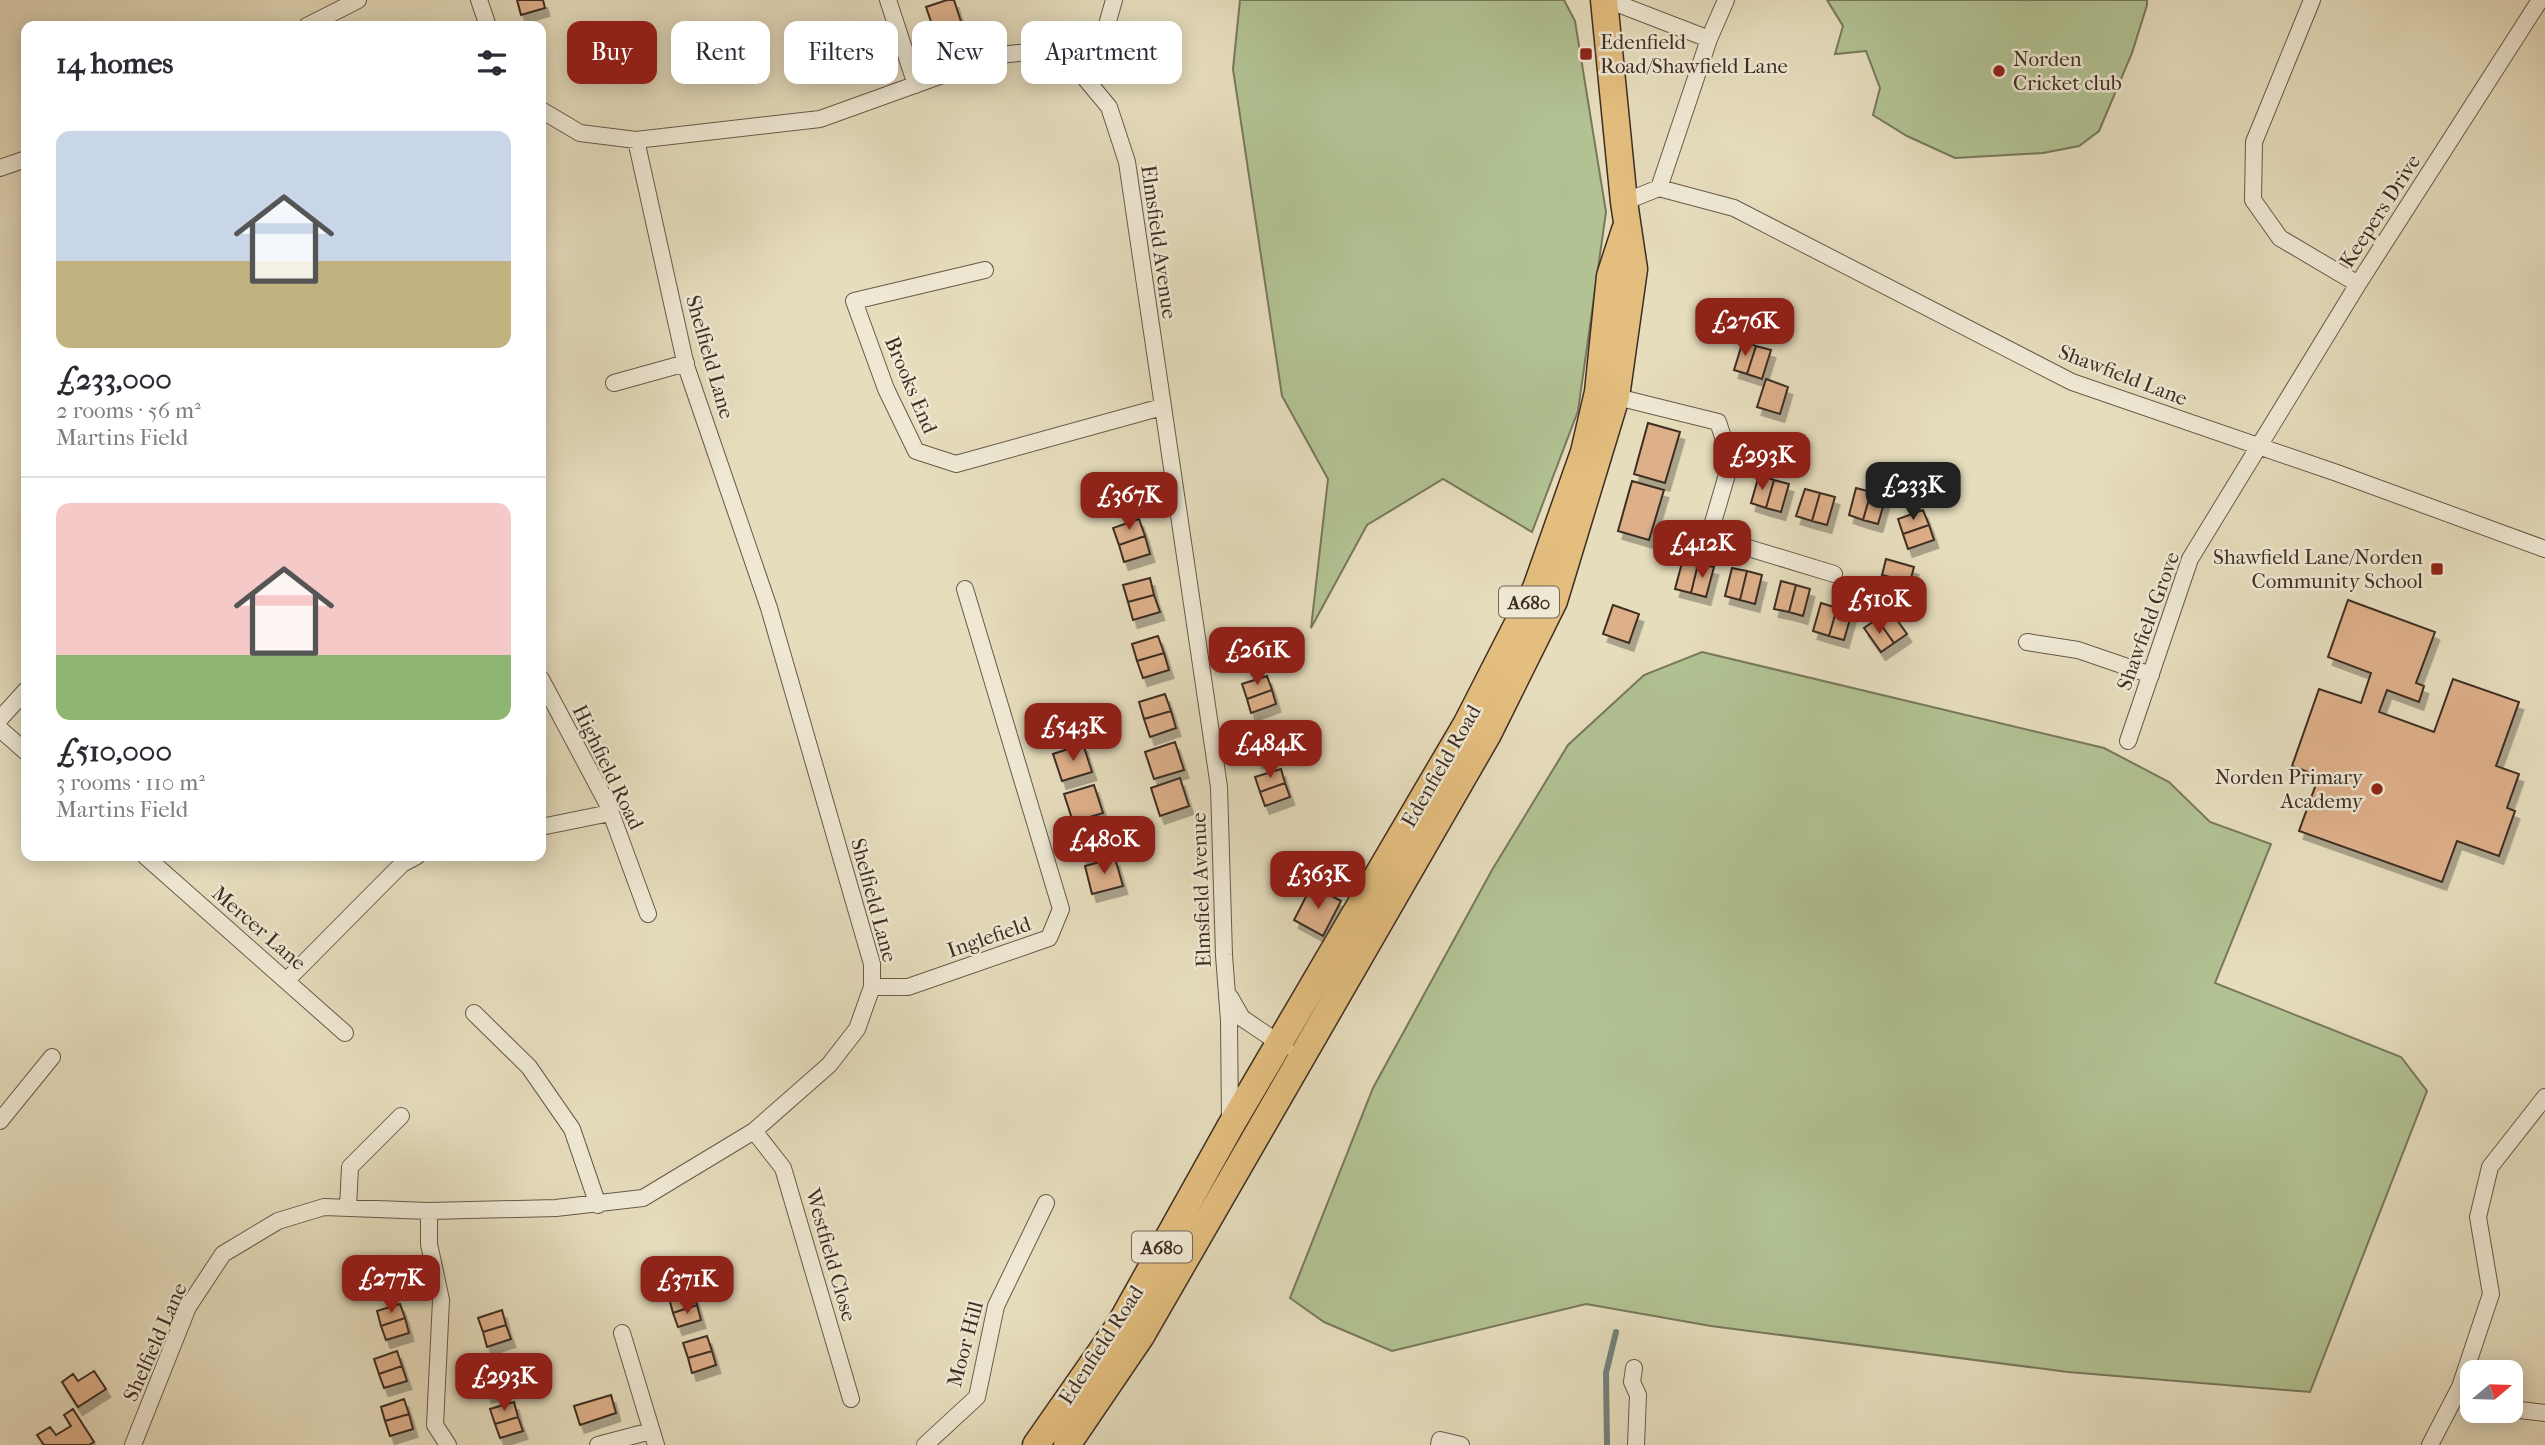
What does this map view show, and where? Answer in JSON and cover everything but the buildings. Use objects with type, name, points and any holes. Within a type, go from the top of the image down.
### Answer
[{"type":"main road","name":"Edenfield Road","points":[[1036,1445],[1067,1429],[1141,1336],[1536,588],[1607,394],[1610,276],[1626,212],[1606,0]]},
{"type":"main road","name":"Edenfield Road","points":[[1067,1429],[1119,1326],[1230,1127],[1291,1050]]},
{"type":"street","points":[[317,21],[358,0]]},
{"type":"street","points":[[479,0],[486,21]]},
{"type":"street","points":[[888,0],[916,85]]},
{"type":"street","points":[[1108,21],[1114,0]]},
{"type":"street","points":[[1606,0],[1709,39]]},
{"type":"street","points":[[1626,212],[1659,188],[1709,39],[1726,0]]},
{"type":"street","points":[[2312,0],[2254,142],[2253,200],[2280,238],[2358,284]]},
{"type":"street","name":"Keepers Drive","points":[[2258,447],[2358,284],[2540,0]]},
{"type":"street","name":"Elmsfield Avenue","points":[[546,113],[580,133],[636,140],[820,119],[998,55],[1021,53]]},
{"type":"street","name":"Elmsfield Avenue","points":[[1090,84],[1109,107],[1128,162],[1219,787],[1229,1021],[1230,1127]]},
{"type":"street","name":"Shelfield Lane","points":[[133,1445],[188,1307],[223,1254],[278,1221],[324,1207],[429,1211],[598,1205],[643,1198],[754,1131],[829,1065],[858,1028],[872,987],[872,964],[769,608],[686,363],[636,140]]},
{"type":"street","points":[[0,168],[21,161]]},
{"type":"street","name":"Shawfield Lane","points":[[1659,188],[1734,208],[2072,382],[2545,549]]},
{"type":"street","name":"Brooks End","points":[[985,270],[854,301],[886,389],[916,450],[956,464],[1162,407]]},
{"type":"street","points":[[614,383],[686,363]]},
{"type":"street","points":[[1607,394],[1717,422],[1731,461],[1709,536],[1834,574]]},
{"type":"street","name":"Shawfield Grove","points":[[2128,741],[2190,559],[2258,447]]},
{"type":"street","name":"Inglefield","points":[[872,987],[908,987],[1049,938],[1061,909],[965,589]]},
{"type":"street","points":[[2027,642],[2078,650],[2151,675]]},
{"type":"street","name":"Highfield Road","points":[[546,689],[610,813],[648,914]]},
{"type":"street","points":[[0,719],[21,696]]},
{"type":"street","points":[[0,729],[21,748]]},
{"type":"street","points":[[546,826],[610,813]]},
{"type":"street","name":"Mercer Lane","points":[[151,861],[345,1033]]},
{"type":"street","points":[[287,980],[408,861]]},
{"type":"street","name":"Elmsfield Avenue","points":[[1226,989],[1242,1018],[1291,1050]]},
{"type":"street","points":[[474,1013],[529,1067],[572,1129],[598,1205]]},
{"type":"street","points":[[0,1121],[52,1057]]},
{"type":"street","points":[[2474,1360],[2491,1294],[2478,1216],[2490,1167],[2545,1097]]},
{"type":"street","points":[[348,1208],[350,1167],[401,1116]]},
{"type":"street","name":"Westfield Close","points":[[754,1131],[783,1168],[851,1399]]},
{"type":"street","name":"Moor Hill","points":[[925,1445],[977,1397],[996,1306],[1046,1203]]},
{"type":"street","points":[[429,1211],[429,1244],[441,1300],[435,1425],[448,1445]]},
{"type":"street","points":[[598,1445],[654,1438],[622,1333]]},
{"type":"street","points":[[1634,1368],[1632,1382],[1638,1395],[1636,1445]]},
{"type":"street","points":[[1638,1395],[1655,1394]]},
{"type":"street","points":[[2430,1445],[2460,1399]]},
{"type":"street","points":[[2524,1411],[2545,1413]]},
{"type":"street","points":[[1439,1445],[1440,1440],[1461,1445]]},
{"type":"green space","points":[[1240,0],[1564,0],[1575,21],[1606,212],[1578,411],[1532,532],[1443,479],[1367,525],[1311,628],[1328,479],[1282,396],[1233,69]]},
{"type":"green space","name":"Norden Cricket club","points":[[1827,0],[2147,0],[2147,5],[2132,53],[2099,131],[2079,146],[2043,153],[1955,158],[1907,136],[1873,115],[1880,88],[1866,51],[1835,54],[1843,26]]},
{"type":"green space","points":[[1702,652],[2104,748],[2169,782],[2210,822],[2271,844],[2215,983],[2401,1057],[2427,1091],[2310,1392],[2068,1372],[1711,1326],[1586,1304],[1392,1351],[1324,1322],[1290,1298],[1373,1088],[1492,870],[1568,745],[1644,675]]},
{"type":"waterway","points":[[1607,1445],[1606,1373],[1616,1332]]},
{"type":"place","name":"Edenfield Road/Shawfield Lane","points":[[1586,54]]},
{"type":"place","name":"Norden Cricket club","points":[[1999,71]]},
{"type":"place","name":"Shawfield Lane/Norden Community School","points":[[2437,569]]},
{"type":"place","name":"Norden Primary Academy","points":[[2377,789]]}]
